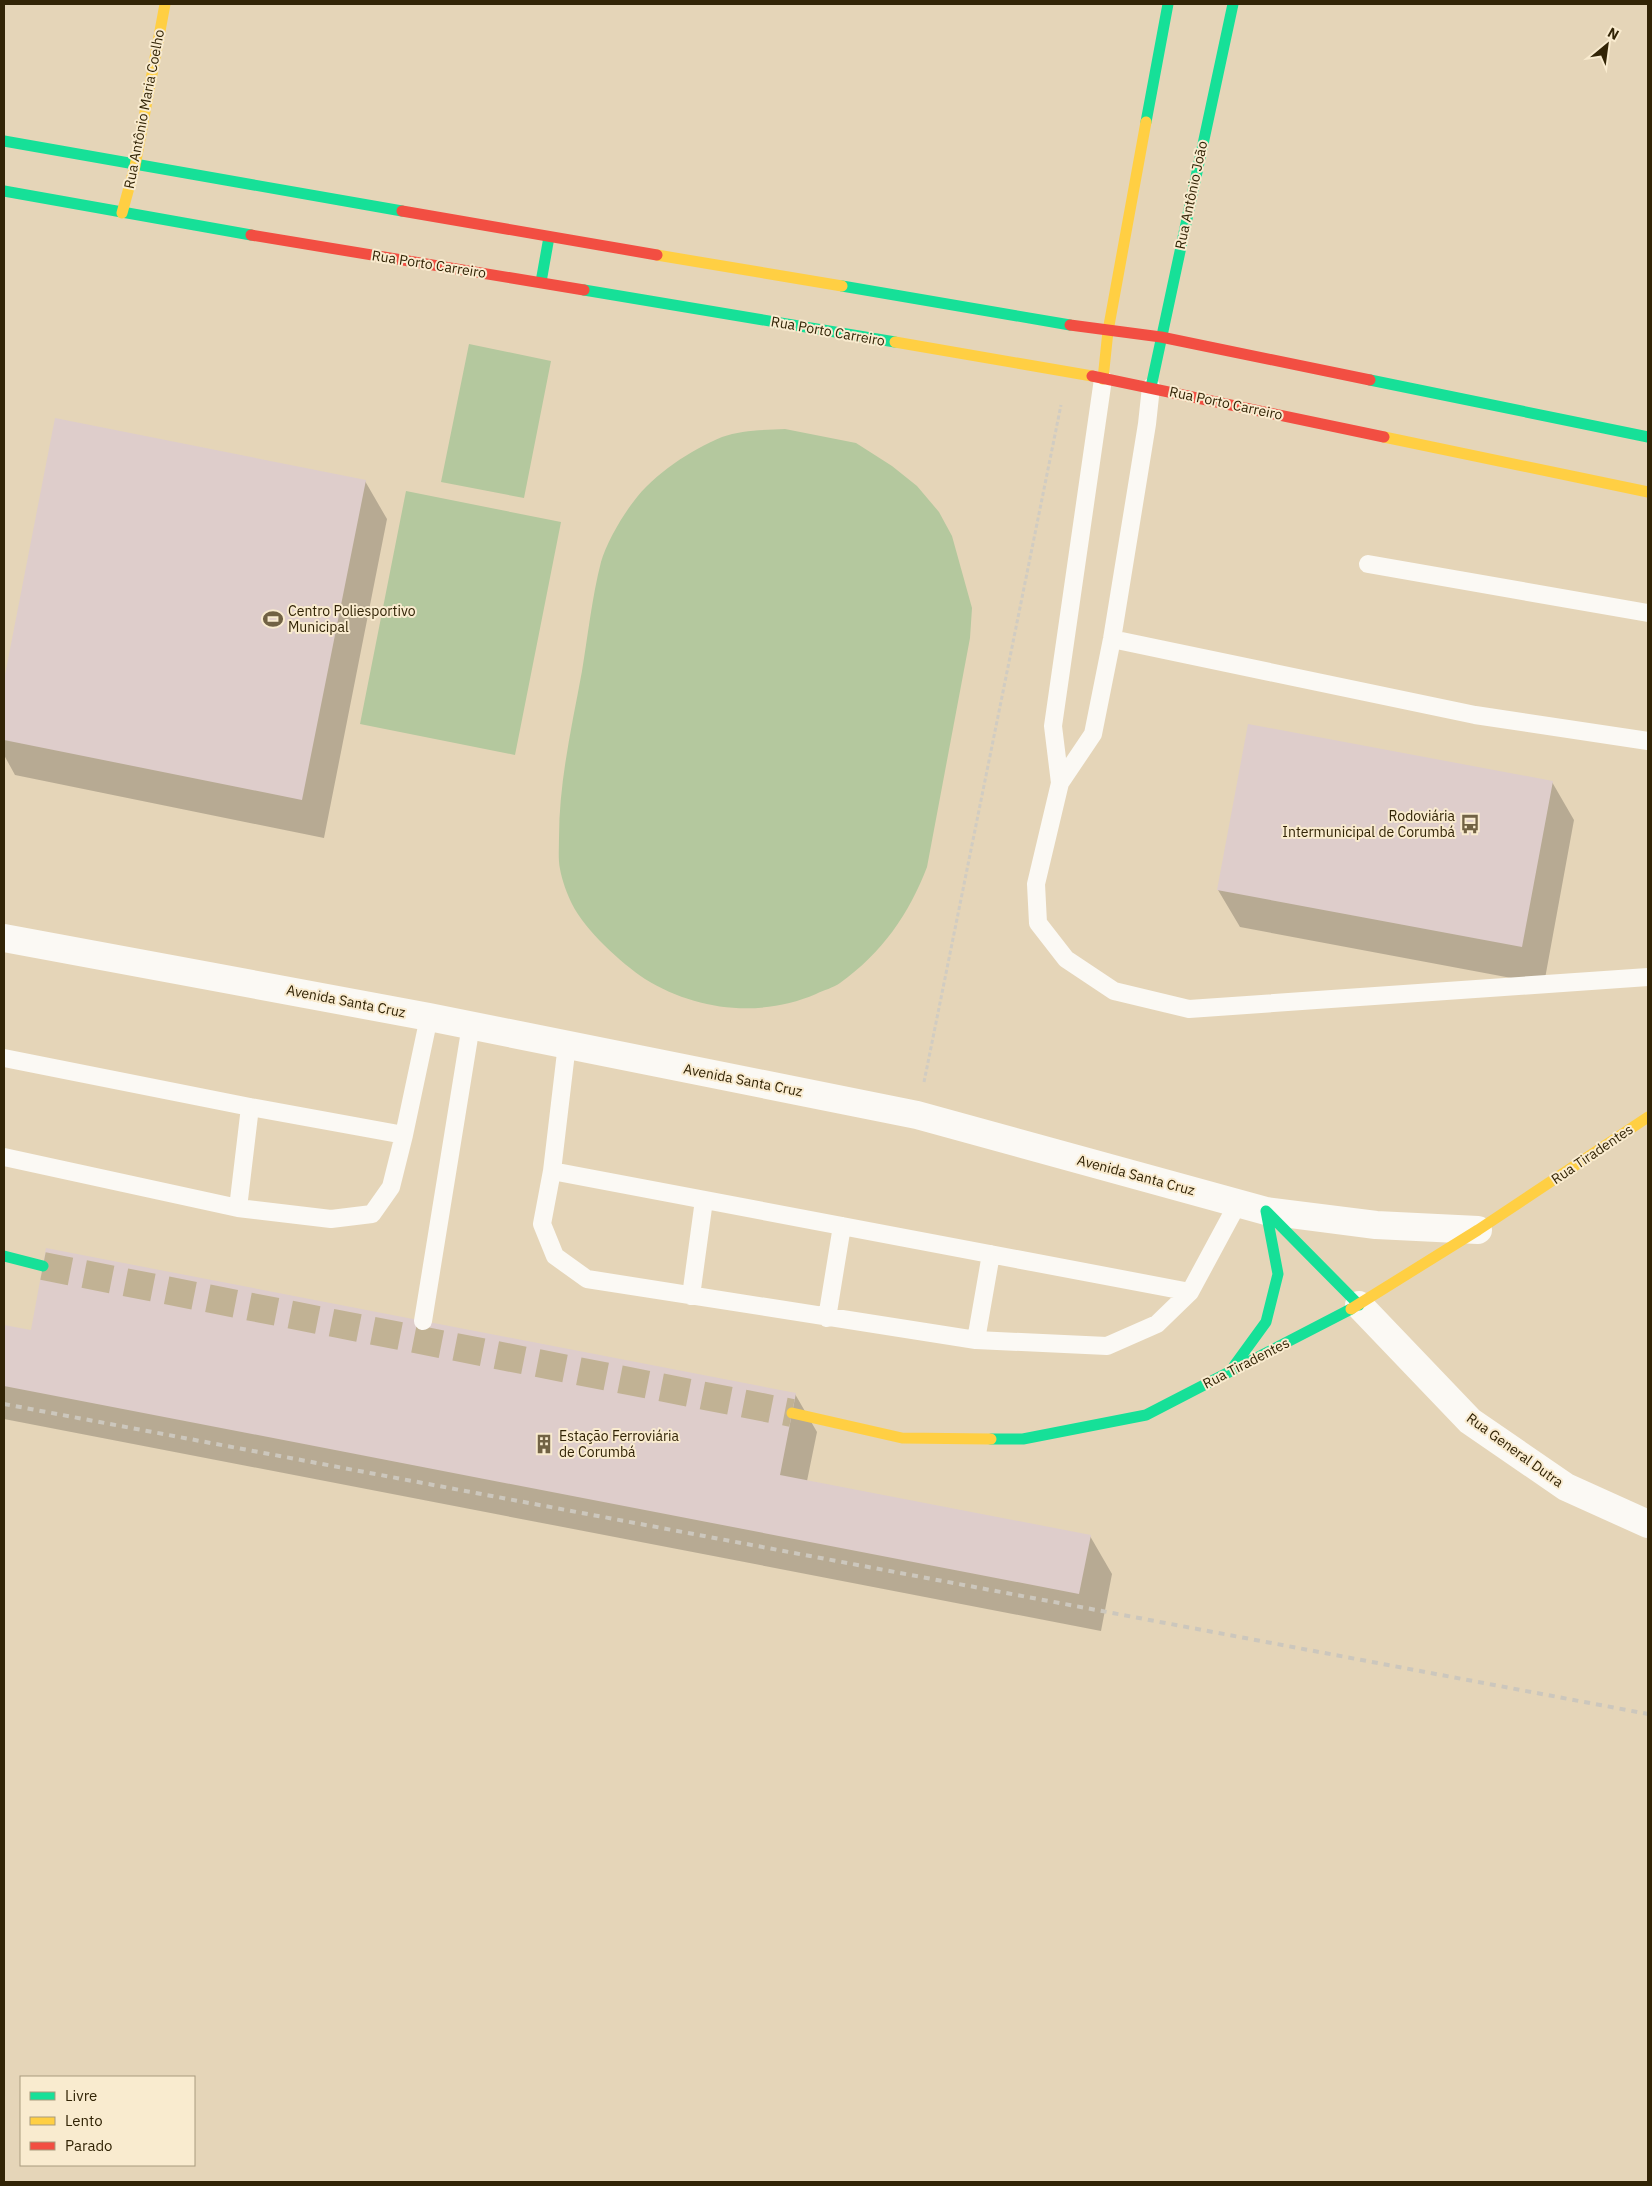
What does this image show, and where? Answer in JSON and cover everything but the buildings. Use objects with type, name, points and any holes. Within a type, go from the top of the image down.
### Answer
[{"type":"main road","name":"Rua Antônio Maria Coelho","points":[[122,213],[134,166],[165,4]]},
{"type":"main road","points":[[1103,379],[1108,331],[1168,4]]},
{"type":"main road","name":"Rua Antônio João","points":[[1151,387],[1233,4]]},
{"type":"main road","points":[[4,141],[134,166],[549,237],[1108,331],[1161,337],[1648,437]]},
{"type":"main road","name":"Rua Porto Carreiro","points":[[4,191],[122,213],[1068,371],[1648,492]]},
{"type":"main road","points":[[541,282],[549,237]]},
{"type":"main road","name":"Rua Tiradentes","points":[[792,1413],[902,1438],[1024,1439],[1146,1415],[1359,1305],[1478,1230],[1648,1117]]},
{"type":"main road","points":[[1266,1211],[1359,1305]]},
{"type":"main road","points":[[1230,1371],[1266,1322],[1278,1274],[1266,1211]]},
{"type":"main road","points":[[4,1256],[43,1266]]},
{"type":"street","name":"Avenida Santa Cruz","points":[[4,938],[471,1025],[918,1115],[1266,1211],[1376,1225],[1478,1230]]},
{"type":"street","name":"Rua General Dutra","points":[[1359,1305],[1470,1421],[1566,1487],[1648,1524]]},
{"type":"lane","points":[[1103,379],[1053,726],[1060,783],[1036,884],[1038,923],[1066,959],[1114,991],[1189,1009],[1648,977]]},
{"type":"lane","points":[[1060,783],[1093,734],[1112,639],[1147,424],[1151,387]]},
{"type":"lane","points":[[1368,564],[1648,613]]},
{"type":"lane","points":[[1112,639],[1475,715],[1648,741]]},
{"type":"lane","points":[[4,1157],[238,1208],[331,1219],[372,1214],[391,1187],[404,1136],[429,1017]]},
{"type":"lane","points":[[423,1321],[471,1025]]},
{"type":"lane","points":[[567,1044],[552,1171],[542,1224],[555,1256],[587,1279],[976,1340],[1107,1346],[1157,1324],[1190,1292],[1238,1204]]},
{"type":"lane","points":[[4,1058],[404,1136]]},
{"type":"lane","points":[[238,1208],[250,1107]]},
{"type":"lane","points":[[552,1171],[1190,1292]]},
{"type":"lane","points":[[691,1296],[704,1200]]},
{"type":"lane","points":[[827,1318],[842,1226]]},
{"type":"lane","points":[[976,1340],[991,1254]]},
{"type":"path","points":[[918,1115],[1068,371]]},
{"type":"green space","points":[[469,344],[551,361],[524,498],[441,482]]},
{"type":"green space","points":[[785,429],[856,443],[892,466],[917,486],[939,512],[952,536],[972,608],[970,638],[927,867],[903,916],[869,959],[840,983],[795,1002],[751,1008],[729,1007],[707,1004],[665,990],[645,979],[625,964],[594,935],[578,914],[563,882],[559,861],[561,796],[598,575],[603,555],[620,522],[642,491],[662,472],[698,448],[722,437],[737,433]]},
{"type":"green space","points":[[406,491],[561,522],[515,755],[360,724]]},
{"type":"tunnel","points":[[43,1266],[792,1413]]},
{"type":"railway","points":[[4,1404],[1648,1714]]},
{"type":"traffic: fast","points":[[1146,122],[1168,4]]},
{"type":"traffic: fast","points":[[1151,387],[1233,4]]},
{"type":"traffic: fast","points":[[4,141],[402,211]]},
{"type":"traffic: fast","points":[[4,191],[251,235]]},
{"type":"traffic: fast","points":[[541,282],[549,237]]},
{"type":"traffic: fast","points":[[842,286],[1070,325]]},
{"type":"traffic: fast","points":[[584,290],[895,342]]},
{"type":"traffic: fast","points":[[1370,380],[1648,437]]},
{"type":"traffic: fast","points":[[1266,1211],[1359,1305]]},
{"type":"traffic: fast","points":[[1234,1366],[1266,1322],[1278,1274],[1266,1211]]},
{"type":"traffic: fast","points":[[4,1256],[43,1266]]},
{"type":"traffic: fast","points":[[991,1439],[1023,1439],[1146,1415],[1351,1309]]},
{"type":"traffic: slow","points":[[122,213],[135,166],[165,4]]},
{"type":"traffic: slow","points":[[1103,379],[1108,331],[1146,122]]},
{"type":"traffic: slow","points":[[657,255],[842,286]]},
{"type":"traffic: slow","points":[[895,342],[1092,376]]},
{"type":"traffic: slow","points":[[1384,437],[1648,492]]},
{"type":"traffic: slow","points":[[1351,1309],[1478,1230],[1648,1117]]},
{"type":"traffic: slow","points":[[792,1413],[902,1438],[991,1439]]},
{"type":"traffic: jam","points":[[402,211],[657,255]]},
{"type":"traffic: jam","points":[[251,235],[584,290]]},
{"type":"traffic: jam","points":[[1070,325],[1161,337],[1370,380]]},
{"type":"traffic: jam","points":[[1092,376],[1384,437]]},
{"type":"place","name":"Centro Poliesportivo Municipal","points":[[273,619]]},
{"type":"place","name":"Rodoviária Intermunicipal de Corumbá","points":[[1470,824]]},
{"type":"place","name":"Estação Ferroviária de Corumbá","points":[[544,1444]]}]
